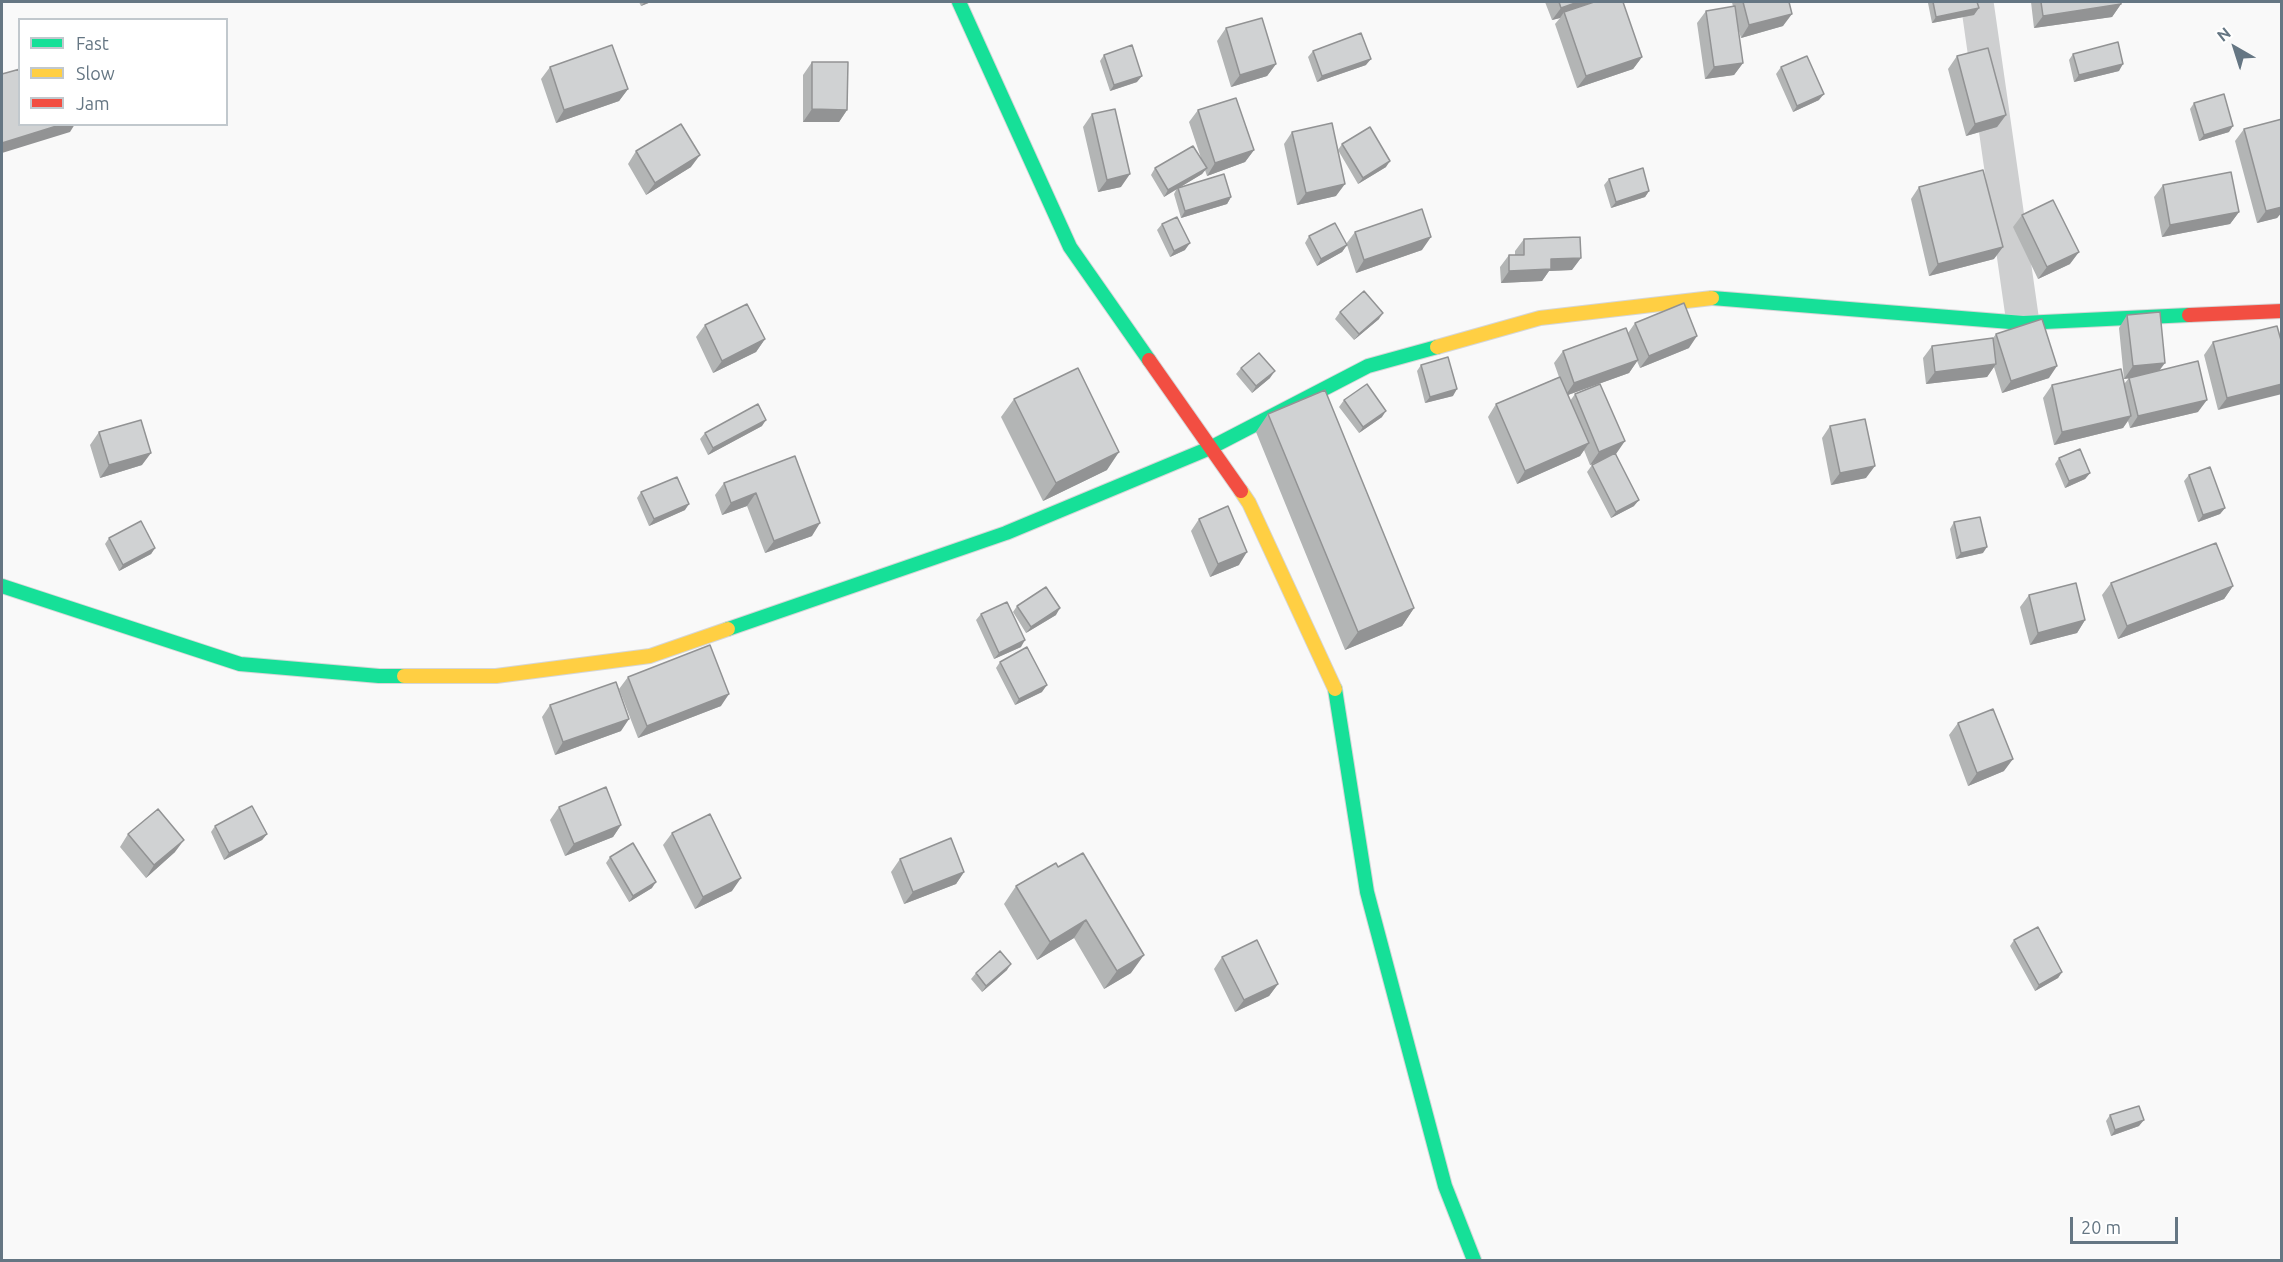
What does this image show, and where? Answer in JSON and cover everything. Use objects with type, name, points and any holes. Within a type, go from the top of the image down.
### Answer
[{"type":"street","points":[[959,2],[1070,247],[1249,503],[1334,684],[1366,892],[1445,1186],[1474,1260]]},
{"type":"street","points":[[1977,2],[2023,323]]},
{"type":"street","points":[[2,586],[240,664],[379,676],[496,676],[650,656],[1006,533],[1210,448],[1368,366],[1540,318],[1715,298],[2023,323],[2282,311]]},
{"type":"building","points":[[1559,2],[1578,2],[1561,8]]},
{"type":"building","points":[[1594,2],[1623,2],[1642,57],[1586,76],[1564,12]]},
{"type":"building","points":[[1743,2],[1789,2],[1792,14],[1749,25]]},
{"type":"building","points":[[1933,2],[1977,2],[1979,8],[1936,17]]},
{"type":"building","points":[[2041,2],[2121,2],[2121,4],[2043,16]]},
{"type":"building","points":[[1735,6],[1743,63],[1714,67],[1706,11]]},
{"type":"building","points":[[1262,18],[1276,64],[1240,75],[1226,28]]},
{"type":"building","points":[[1361,33],[1371,59],[1322,76],[1313,51]]},
{"type":"building","points":[[2118,42],[2123,64],[2079,75],[2073,54]]},
{"type":"building","points":[[612,45],[628,89],[564,110],[550,67]]},
{"type":"building","points":[[1132,45],[1142,76],[1114,85],[1104,55]]},
{"type":"building","points":[[1988,48],[2006,115],[1975,124],[1957,56]]},
{"type":"building","points":[[1807,56],[1824,94],[1797,106],[1781,67]]},
{"type":"building","points":[[812,62],[848,62],[847,110],[812,109]]},
{"type":"building","points":[[18,70],[18,126],[57,126],[2,143],[2,74]]},
{"type":"building","points":[[2224,94],[2233,126],[2204,135],[2194,103]]},
{"type":"building","points":[[1236,98],[1254,150],[1215,163],[1198,110]]},
{"type":"building","points":[[1115,109],[1130,174],[1107,180],[1092,114]]},
{"type":"building","points":[[2282,119],[2282,207],[2266,211],[2244,129]]},
{"type":"building","points":[[1332,123],[1345,184],[1306,193],[1292,132]]},
{"type":"building","points":[[681,124],[700,155],[655,183],[636,151]]},
{"type":"building","points":[[1370,127],[1390,161],[1363,178],[1342,144]]},
{"type":"building","points":[[1193,146],[1207,168],[1168,190],[1155,168]]},
{"type":"building","points":[[1643,168],[1649,191],[1616,202],[1609,179]]},
{"type":"building","points":[[1983,170],[2003,247],[1938,264],[1919,187]]},
{"type":"building","points":[[2231,172],[2239,212],[2170,225],[2163,185]]},
{"type":"building","points":[[1224,174],[1231,197],[1185,211],[1178,188]]},
{"type":"building","points":[[2053,200],[2079,252],[2047,267],[2022,215]]},
{"type":"building","points":[[1422,209],[1431,237],[1364,260],[1355,232]]},
{"type":"building","points":[[1177,217],[1190,243],[1174,251],[1162,224]]},
{"type":"building","points":[[1335,223],[1347,245],[1321,259],[1309,236]]},
{"type":"building","points":[[1580,237],[1581,258],[1551,259],[1551,269],[1509,271],[1509,255],[1524,255],[1524,239]]},
{"type":"building","points":[[1364,291],[1383,313],[1359,334],[1340,312]]},
{"type":"building","points":[[1684,303],[1697,336],[1649,356],[1635,323]]},
{"type":"building","points":[[747,304],[765,339],[722,361],[705,325]]},
{"type":"building","points":[[2160,312],[2165,363],[2133,366],[2127,315]]},
{"type":"building","points":[[2042,319],[2057,366],[2011,381],[1996,334]]},
{"type":"building","points":[[2277,326],[2282,344],[2282,384],[2227,398],[2213,342]]},
{"type":"building","points":[[1626,328],[1638,360],[1574,383],[1563,351]]},
{"type":"building","points":[[1993,338],[1996,364],[1935,372],[1932,346]]},
{"type":"building","points":[[1259,353],[1275,371],[1256,386],[1241,368]]},
{"type":"building","points":[[1448,357],[1457,389],[1430,397],[1421,365]]},
{"type":"building","points":[[2198,361],[2207,400],[2138,416],[2129,378]]},
{"type":"building","points":[[1078,368],[1119,452],[1056,483],[1014,399]]},
{"type":"building","points":[[2121,369],[2131,416],[2062,432],[2052,385]]},
{"type":"building","points":[[1560,377],[1589,443],[1525,471],[1496,404]]},
{"type":"building","points":[[1367,384],[1386,411],[1363,427],[1344,400]]},
{"type":"building","points":[[1600,384],[1625,441],[1599,452],[1575,394]]},
{"type":"building","points":[[1325,390],[1414,608],[1358,632],[1268,414]]},
{"type":"building","points":[[758,404],[766,420],[713,448],[705,433]]},
{"type":"building","points":[[1865,419],[1875,466],[1840,473],[1830,426]]},
{"type":"building","points":[[141,420],[151,453],[109,465],[99,432]]},
{"type":"building","points":[[2080,449],[2090,473],[2069,481],[2059,458]]},
{"type":"building","points":[[1615,453],[1639,500],[1616,512],[1592,465]]},
{"type":"building","points":[[795,456],[820,523],[774,541],[756,493],[731,503],[724,483]]},
{"type":"building","points":[[2210,467],[2225,508],[2203,515],[2189,475]]},
{"type":"building","points":[[677,477],[689,504],[654,519],[641,492]]},
{"type":"building","points":[[1228,506],[1247,552],[1218,564],[1199,519]]},
{"type":"building","points":[[1980,517],[1987,547],[1961,553],[1954,522]]},
{"type":"building","points":[[141,521],[155,548],[123,565],[109,538]]},
{"type":"building","points":[[2216,543],[2233,586],[2127,626],[2111,583]]},
{"type":"building","points":[[2076,583],[2085,620],[2038,633],[2029,595]]},
{"type":"building","points":[[1046,587],[1060,608],[1031,627],[1017,606]]},
{"type":"building","points":[[1007,602],[1025,640],[999,653],[981,614]]},
{"type":"building","points":[[710,645],[729,694],[647,726],[628,677]]},
{"type":"building","points":[[1027,647],[1047,685],[1019,699],[1000,662]]},
{"type":"building","points":[[616,682],[629,719],[563,742],[550,705]]},
{"type":"building","points":[[1993,709],[2013,759],[1977,773],[1958,723]]},
{"type":"building","points":[[606,787],[621,825],[574,844],[559,807]]},
{"type":"building","points":[[252,806],[267,834],[229,853],[215,826]]},
{"type":"building","points":[[158,809],[184,840],[154,865],[128,834]]},
{"type":"building","points":[[710,814],[741,878],[703,897],[672,833]]},
{"type":"building","points":[[951,838],[964,872],[913,892],[900,859]]},
{"type":"building","points":[[633,843],[656,882],[633,896],[610,857]]},
{"type":"building","points":[[1083,853],[1144,955],[1117,971],[1086,920],[1050,942],[1016,886],[1056,863],[1058,867]]},
{"type":"building","points":[[2038,927],[2062,972],[2039,985],[2014,940]]},
{"type":"building","points":[[1257,940],[1278,984],[1244,1000],[1222,957]]},
{"type":"building","points":[[1000,951],[1011,964],[986,986],[976,973]]},
{"type":"building","points":[[2139,1106],[2144,1120],[2115,1130],[2110,1115]]},
{"type":"traffic: fast","points":[[959,2],[1070,247],[1149,360]]},
{"type":"traffic: fast","points":[[1712,298],[2023,323],[2189,315]]},
{"type":"traffic: fast","points":[[728,629],[1006,533],[1210,448],[1368,366],[1437,347]]},
{"type":"traffic: fast","points":[[2,586],[240,664],[379,676],[404,676]]},
{"type":"traffic: fast","points":[[1335,689],[1367,892],[1445,1186],[1474,1260]]},
{"type":"traffic: slow","points":[[1437,347],[1540,318],[1712,298]]},
{"type":"traffic: slow","points":[[1241,491],[1249,503],[1335,689]]},
{"type":"traffic: slow","points":[[404,676],[496,676],[650,656],[728,629]]},
{"type":"traffic: jam","points":[[2189,315],[2282,311]]},
{"type":"traffic: jam","points":[[1149,360],[1241,491]]}]
